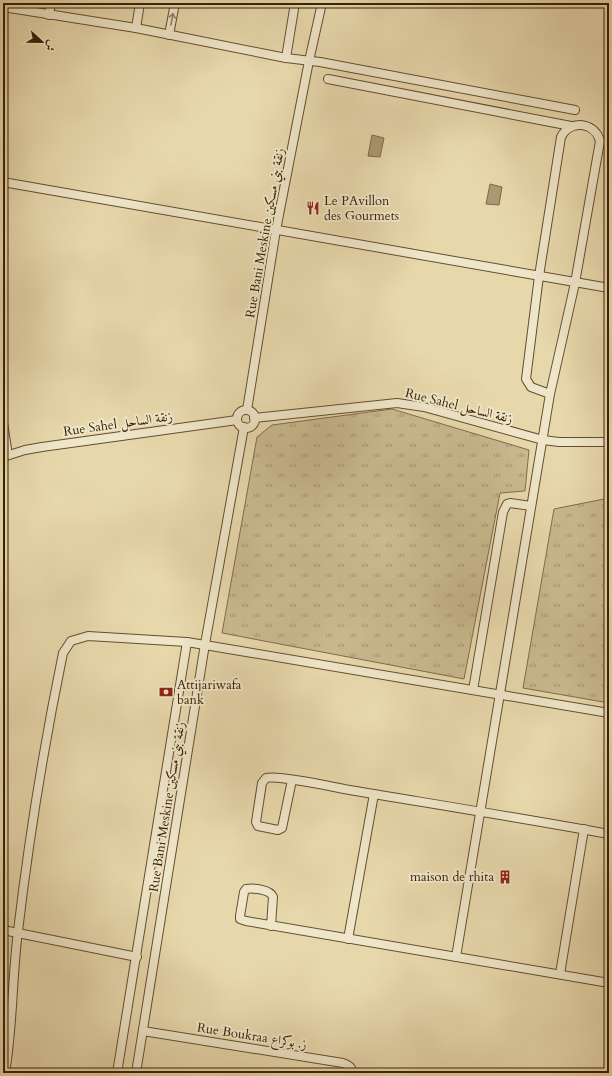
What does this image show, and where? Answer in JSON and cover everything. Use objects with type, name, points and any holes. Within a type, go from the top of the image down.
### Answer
[{"type":"street","points":[[49,15],[51,3]]},
{"type":"street","points":[[136,28],[140,3]]},
{"type":"street","points":[[169,35],[175,3]]},
{"type":"street","points":[[286,58],[295,3]]},
{"type":"street","name":"Rue Bani Meskine زنقة بني مسكين","points":[[247,410],[276,230],[309,61],[322,3]]},
{"type":"street","points":[[3,7],[136,28],[286,58],[575,110]]},
{"type":"street","points":[[328,79],[570,126],[578,125],[593,129],[600,141],[575,283],[550,394],[530,506],[456,957]]},
{"type":"street","points":[[550,394],[531,387],[526,379],[539,276],[561,137],[570,126]]},
{"type":"street","points":[[3,182],[609,288]]},
{"type":"street","name":"Rue Sahel زنقة الساحل","points":[[254,418],[397,403],[424,407],[543,440],[560,442],[609,442]]},
{"type":"street","points":[[247,410],[253,413],[254,418],[252,425],[244,427],[240,426],[237,420],[241,412],[247,410]]},
{"type":"street","name":"Rue Sahel زنقة الساحل","points":[[5,456],[42,447],[237,420]]},
{"type":"street","points":[[3,423],[5,456]]},
{"type":"street","name":"Rue Bani Meskine زنقة بني مسكين","points":[[136,1073],[205,644],[244,427]]},
{"type":"street","points":[[473,690],[503,512],[507,504],[510,503],[530,506]]},
{"type":"street","points":[[5,1073],[11,1030],[18,933],[37,789],[60,666],[66,646],[71,640],[88,636],[205,644],[609,713]]},
{"type":"street","points":[[117,1073],[187,642]]},
{"type":"street","points":[[292,780],[282,828],[278,830],[258,826],[256,822],[262,784],[266,778],[272,777],[292,780],[374,794],[480,810],[609,834]]},
{"type":"street","points":[[348,939],[374,794]]},
{"type":"street","points":[[560,974],[584,829]]},
{"type":"street","points":[[271,926],[272,894],[249,888],[246,889],[244,892],[240,919],[246,921],[271,926],[609,983]]},
{"type":"street","points":[[3,930],[137,957]]},
{"type":"street","name":"Rue Boukraa ز. بوكراع","points":[[143,1030],[348,1064],[351,1067],[352,1073]]},
{"type":"green space","points":[[392,409],[529,450],[525,491],[500,493],[464,679],[222,633],[257,437],[272,425]]},
{"type":"green space","points":[[609,498],[609,703],[523,688],[554,509]]},
{"type":"shaded area","points":[[372,135],[384,138],[380,157],[368,156]]},
{"type":"shaded area","points":[[490,184],[502,187],[499,205],[486,204]]},
{"type":"place","name":"Le PAvillon des Gourmets","points":[[313,208]]},
{"type":"place","name":"Attijariwafa bank","points":[[166,692]]},
{"type":"place","name":"maison de rhita","points":[[505,877]]}]
